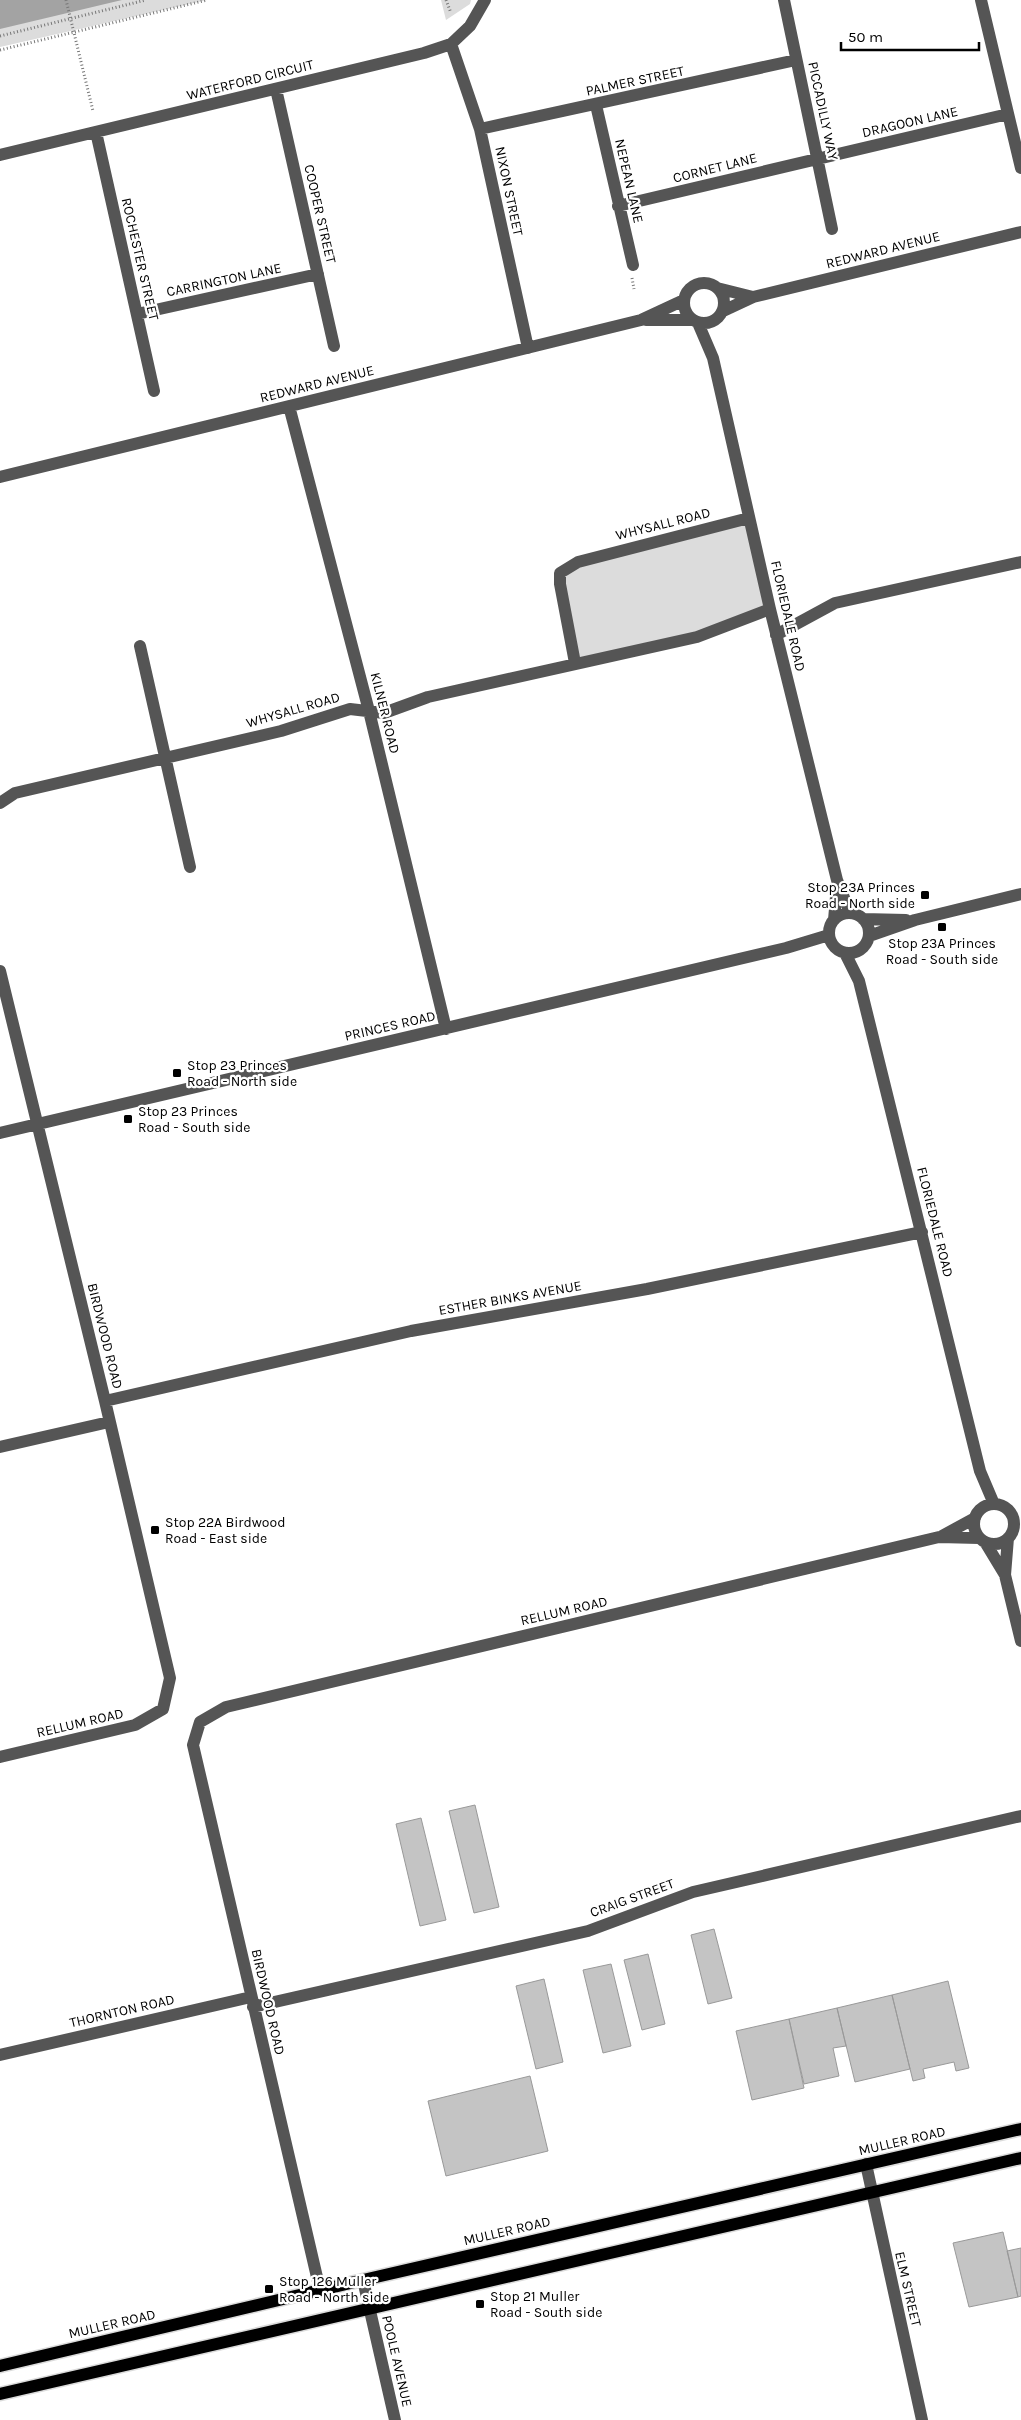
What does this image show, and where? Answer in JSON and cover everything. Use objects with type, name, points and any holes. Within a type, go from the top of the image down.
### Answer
[{"type":"main road","name":"MULLER ROAD","points":[[0,2366],[363,2280],[1021,2129]]},
{"type":"main road","points":[[0,2394],[871,2191],[1021,2158]]},
{"type":"street","name":"WATERFORD CIRCUIT","points":[[0,155],[424,53],[451,44],[470,26],[485,0]]},
{"type":"street","name":"PICCADILLY WAY","points":[[784,0],[832,229]]},
{"type":"street","points":[[981,0],[1021,168]]},
{"type":"street","name":"NIXON STREET","points":[[451,44],[480,129],[528,348]]},
{"type":"street","name":"PALMER STREET","points":[[480,129],[796,60]]},
{"type":"street","name":"COOPER STREET","points":[[276,89],[334,346]]},
{"type":"street","name":"NEPEAN LANE","points":[[596,105],[633,265]]},
{"type":"street","name":"DRAGOON LANE","points":[[818,158],[1008,114]]},
{"type":"street","name":"ROCHESTER STREET","points":[[96,132],[154,391]]},
{"type":"street","name":"CORNET LANE","points":[[618,206],[818,158]]},
{"type":"street","name":"REDWARD AVENUE","points":[[723,312],[753,297],[1021,232]]},
{"type":"street","name":"CARRINGTON LANE","points":[[137,314],[318,274]]},
{"type":"street","points":[[705,283],[718,288],[724,297],[723,312],[713,322],[695,322],[686,314],[684,300],[686,293],[698,284],[705,283]]},
{"type":"street","name":"REDWARD AVENUE","points":[[718,288],[753,297]]},
{"type":"street","name":"REDWARD AVENUE","points":[[0,477],[641,320],[684,300]]},
{"type":"street","name":"REDWARD AVENUE","points":[[641,320],[695,322]]},
{"type":"street","name":"FLORIEDALE ROAD","points":[[695,322],[713,358]]},
{"type":"street","name":"FLORIEDALE ROAD","points":[[713,322],[713,358],[776,635],[837,880],[850,913]]},
{"type":"street","name":"KILNER ROAD","points":[[289,406],[369,711],[446,1029]]},
{"type":"street","name":"WHYSALL ROAD","points":[[575,663],[560,584],[560,573],[578,562],[749,518]]},
{"type":"street","points":[[776,635],[835,603],[1021,562]]},
{"type":"street","name":"WHYSALL ROAD","points":[[0,803],[15,793],[281,731],[350,708],[384,713],[428,697],[697,637],[770,609]]},
{"type":"street","points":[[140,646],[190,867]]},
{"type":"street","name":"FLORIEDALE ROAD","points":[[834,920],[837,880]]},
{"type":"street","points":[[915,920],[863,919],[850,913],[839,915],[834,920],[836,945],[857,951],[866,942],[915,920],[1021,894]]},
{"type":"street","points":[[863,919],[868,926],[866,942]]},
{"type":"street","name":"FLORIEDALE ROAD","points":[[859,981],[866,942]]},
{"type":"street","name":"FLORIEDALE ROAD","points":[[836,945],[859,981],[980,1471],[994,1504]]},
{"type":"street","name":"PRINCES ROAD","points":[[0,1133],[786,948],[836,945]]},
{"type":"street","name":"BIRDWOOD ROAD","points":[[0,971],[105,1401],[170,1678],[163,1709]]},
{"type":"street","name":"ESTHER BINKS AVENUE","points":[[105,1401],[411,1332],[646,1289],[922,1232]]},
{"type":"street","points":[[0,1447],[109,1422]]},
{"type":"street","name":"FLORIEDALE ROAD","points":[[978,1513],[980,1471]]},
{"type":"street","points":[[1005,1575],[975,1531],[978,1513],[994,1504],[1008,1510],[1021,1511]]},
{"type":"street","points":[[982,1540],[1001,1543],[1008,1538],[1017,1524],[1008,1510]]},
{"type":"street","name":"RELLUM ROAD","points":[[939,1537],[978,1513]]},
{"type":"street","name":"RELLUM ROAD","points":[[200,1722],[226,1707],[939,1537],[982,1540]]},
{"type":"street","points":[[1008,1538],[1005,1575],[1021,1641]]},
{"type":"street","name":"RELLUM ROAD","points":[[0,1757],[135,1725],[163,1709]]},
{"type":"street","name":"BIRDWOOD ROAD","points":[[200,1722],[193,1745],[320,2290]]},
{"type":"street","name":"CRAIG STREET","points":[[252,2002],[588,1931],[693,1892],[1021,1816]]},
{"type":"street","name":"THORNTON ROAD","points":[[0,2055],[252,2002]]},
{"type":"street","name":"ELM STREET","points":[[866,2164],[922,2420]]},
{"type":"street","name":"POOLE AVENUE","points":[[363,2280],[396,2420]]},
{"type":"path","points":[[66,0],[93,111]]},
{"type":"path","points":[[0,36],[146,0]]},
{"type":"path","points":[[0,50],[207,0]]},
{"type":"path","points":[[446,0],[451,13]]},
{"type":"shaded area","points":[[0,0],[207,0],[0,47]]},
{"type":"shaded area","points":[[0,0],[122,0],[0,29]]},
{"type":"shaded area","points":[[441,0],[471,0],[470,4],[446,20]]},
{"type":"shaded area","points":[[749,518],[770,609],[697,637],[575,663],[560,584],[578,562]]},
{"type":"building","points":[[475,1805],[499,1907],[474,1913],[449,1811]]},
{"type":"building","points":[[421,1818],[446,1920],[420,1926],[396,1824]]},
{"type":"building","points":[[714,1929],[732,1998],[708,2004],[691,1935]]},
{"type":"building","points":[[648,1954],[665,2024],[642,2030],[624,1960]]},
{"type":"building","points":[[611,1964],[631,2046],[603,2053],[583,1970]]},
{"type":"building","points":[[544,1979],[563,2062],[536,2069],[516,1986]]},
{"type":"building","points":[[948,1981],[969,2068],[956,2071],[954,2062],[923,2069],[925,2078],[913,2081],[892,1995]]},
{"type":"building","points":[[892,1995],[910,2069],[855,2082],[837,2008]]},
{"type":"building","points":[[837,2008],[846,2046],[833,2048],[839,2076],[804,2084],[789,2019]]},
{"type":"building","points":[[789,2019],[804,2088],[752,2100],[736,2031]]},
{"type":"building","points":[[530,2076],[548,2151],[446,2176],[428,2101]]},
{"type":"building","points":[[1003,2232],[1018,2297],[969,2307],[953,2243]]},
{"type":"building","points":[[1021,2248],[1021,2296],[1018,2297],[1007,2251]]},
{"type":"place","name":"Stop 23A Princes Road - North side","points":[[925,895]]},
{"type":"place","name":"Stop 23A Princes Road - South side","points":[[942,927]]},
{"type":"place","name":"Stop 23 Princes Road - North side","points":[[177,1073]]},
{"type":"place","name":"Stop 23 Princes Road - South side","points":[[128,1119]]},
{"type":"place","name":"Stop 22A Birdwood Road - East side","points":[[155,1530]]},
{"type":"place","name":"Stop 126 Muller Road - North side","points":[[269,2289]]},
{"type":"place","name":"Stop 21 Muller Road - South side","points":[[480,2304]]}]
